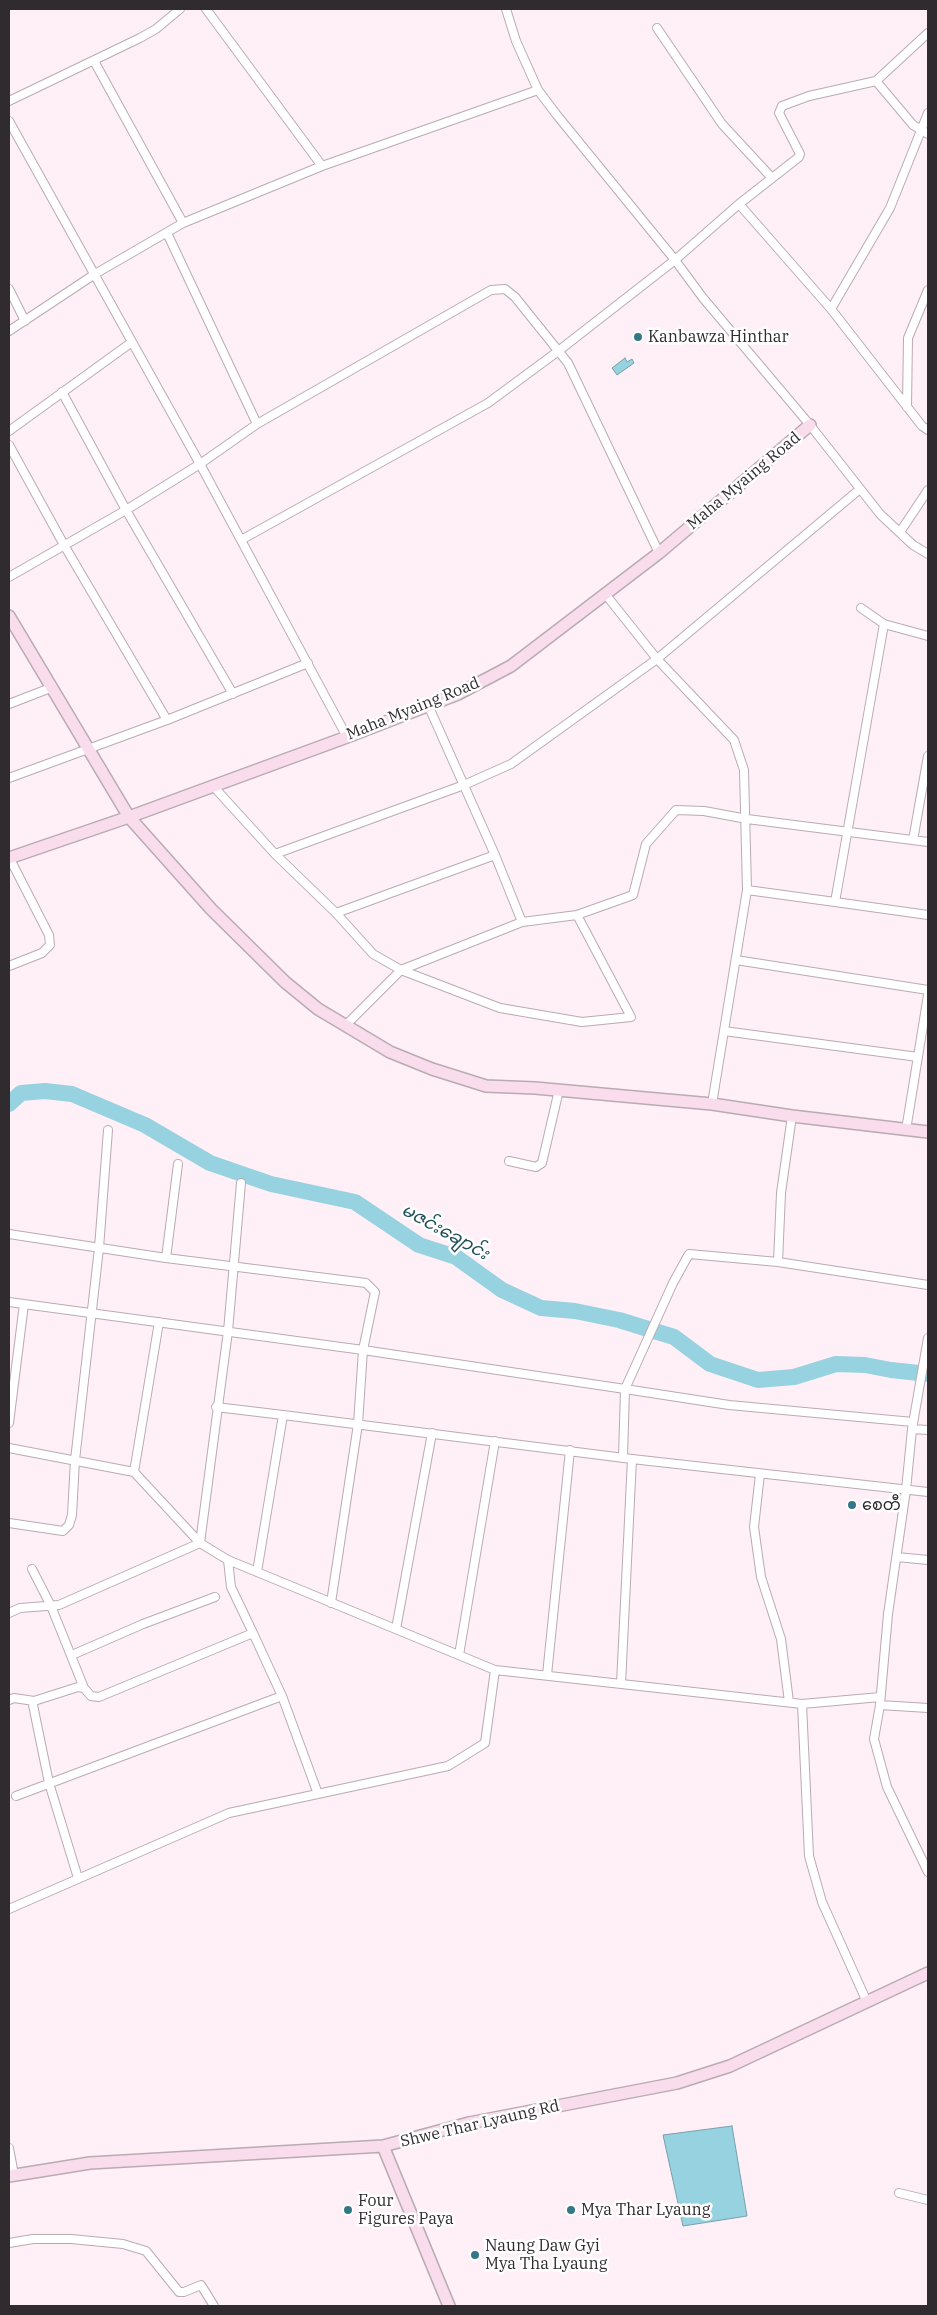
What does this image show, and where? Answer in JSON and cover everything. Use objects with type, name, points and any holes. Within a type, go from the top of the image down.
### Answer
[{"type":"street","points":[[9,101],[156,29],[180,9]]},
{"type":"street","points":[[206,9],[322,166]]},
{"type":"street","points":[[506,9],[516,41],[538,90],[675,260],[703,298],[810,425],[880,514],[913,545],[928,554]]},
{"type":"street","points":[[657,28],[722,124],[772,178]]},
{"type":"street","points":[[241,540],[488,402],[557,352],[675,260],[800,154],[779,113],[782,106],[810,96],[876,81],[928,33]]},
{"type":"street","points":[[94,61],[182,223]]},
{"type":"street","points":[[876,81],[913,125],[925,133]]},
{"type":"street","points":[[9,331],[95,274],[182,223],[322,166],[538,90]]},
{"type":"street","points":[[831,309],[890,208],[925,133],[928,113]]},
{"type":"street","points":[[9,121],[200,464],[348,737]]},
{"type":"street","points":[[739,204],[831,309],[922,426],[928,430]]},
{"type":"street","points":[[168,232],[257,424]]},
{"type":"street","points":[[9,289],[25,320]]},
{"type":"street","points":[[9,577],[126,510],[200,464],[257,424],[491,290],[505,289],[516,297],[557,352],[568,362],[659,553]]},
{"type":"street","points":[[907,407],[908,338],[928,290]]},
{"type":"street","points":[[9,430],[132,342]]},
{"type":"street","points":[[62,392],[126,510],[233,694]]},
{"type":"street","name":"Maha Myaing Road","points":[[9,858],[129,817],[348,737],[458,694],[511,666],[659,553],[810,425]]},
{"type":"street","points":[[9,445],[64,545],[166,720]]},
{"type":"street","points":[[276,854],[464,785],[511,764],[656,659],[860,489]]},
{"type":"street","points":[[900,532],[928,490]]},
{"type":"street","points":[[606,595],[656,659],[734,740],[744,770],[747,820],[747,890],[712,1104]]},
{"type":"street","points":[[861,608],[884,624],[928,636]]},
{"type":"street","points":[[9,616],[129,817],[211,909],[285,982],[318,1009],[390,1052],[432,1069],[486,1086],[559,1090],[712,1104],[792,1116],[928,1132]]},
{"type":"street","points":[[835,902],[884,624]]},
{"type":"street","points":[[9,778],[166,720],[308,663]]},
{"type":"street","points":[[9,704],[53,687]]},
{"type":"street","points":[[428,706],[495,855],[522,922]]},
{"type":"street","points":[[913,840],[928,756]]},
{"type":"street","points":[[213,786],[373,954],[401,970],[500,1008],[582,1022],[631,1017],[577,915]]},
{"type":"street","points":[[345,1026],[401,970],[522,922],[577,915],[633,895],[646,844],[676,810],[704,811],[747,820],[847,830],[928,842]]},
{"type":"street","points":[[336,913],[495,855]]},
{"type":"street","points":[[9,858],[49,935],[50,945],[42,954],[9,966]]},
{"type":"street","points":[[747,890],[928,915]]},
{"type":"street","points":[[736,960],[928,990]]},
{"type":"street","points":[[906,1130],[928,995]]},
{"type":"street","points":[[724,1031],[918,1058]]},
{"type":"street","points":[[509,1161],[536,1168],[542,1163],[559,1090]]},
{"type":"street","points":[[778,1262],[782,1193],[792,1116]]},
{"type":"street","points":[[9,1523],[63,1531],[69,1525],[72,1515],[75,1460],[99,1248],[108,1130]]},
{"type":"street","points":[[166,1258],[178,1164]]},
{"type":"street","points":[[200,1543],[216,1407],[228,1331],[241,1183]]},
{"type":"street","points":[[9,1234],[166,1258],[366,1283],[374,1292],[363,1350],[358,1424],[331,1603]]},
{"type":"street","points":[[623,1458],[626,1389],[654,1325],[689,1254],[778,1262],[928,1285]]},
{"type":"street","points":[[9,1302],[363,1350],[729,1405],[913,1425],[928,1430]]},
{"type":"street","points":[[9,1423],[24,1304]]},
{"type":"street","points":[[134,1472],[159,1322]]},
{"type":"street","points":[[928,1338],[913,1425],[906,1490],[888,1614],[880,1701],[874,1740],[887,1787],[928,1872]]},
{"type":"street","points":[[216,1407],[623,1458],[928,1492]]},
{"type":"street","points":[[257,1572],[283,1415]]},
{"type":"street","points":[[396,1629],[432,1433]]},
{"type":"street","points":[[458,1655],[495,1441]]},
{"type":"street","points":[[9,1448],[134,1472],[200,1543],[228,1560],[495,1670],[802,1704],[880,1701],[928,1708]]},
{"type":"street","points":[[547,1676],[570,1450]]},
{"type":"street","points":[[621,1684],[632,1459]]},
{"type":"street","points":[[760,1474],[754,1527],[761,1577],[781,1639],[788,1702]]},
{"type":"street","points":[[9,1613],[20,1608],[59,1605],[200,1543]]},
{"type":"street","points":[[897,1557],[928,1560]]},
{"type":"street","points":[[228,1560],[231,1587],[282,1696],[318,1794]]},
{"type":"street","points":[[32,1569],[51,1606],[84,1688],[91,1696],[99,1697],[253,1633]]},
{"type":"street","points":[[72,1655],[143,1624],[214,1597]]},
{"type":"street","points":[[9,1909],[229,1813],[448,1766],[485,1742],[495,1670]]},
{"type":"street","points":[[9,1700],[14,1698],[34,1701],[78,1687],[84,1688]]},
{"type":"street","points":[[16,1796],[282,1696]]},
{"type":"street","points":[[34,1701],[33,1705],[49,1783],[78,1878]]},
{"type":"street","points":[[802,1704],[809,1856],[822,1902],[867,2002]]},
{"type":"street","name":"Shwe Thar Lyaung Rd","points":[[11,2175],[90,2163],[383,2146],[469,2123],[677,2083],[730,2066],[928,1973]]},
{"type":"street","points":[[383,2146],[449,2306]]},
{"type":"street","points":[[9,2148],[11,2175]]},
{"type":"street","points":[[899,2193],[928,2200]]},
{"type":"street","points":[[9,2243],[33,2239],[71,2239],[123,2244],[146,2251],[179,2292],[184,2292],[201,2285],[214,2306]]},
{"type":"water","points":[[625,358],[627,362],[632,359],[634,363],[617,375],[612,368]]},
{"type":"water","points":[[732,2126],[747,2216],[683,2226],[663,2135]]},
{"type":"waterway","name":"မဇင်းချောင်း","points":[[9,1104],[21,1093],[45,1091],[72,1094],[145,1125],[210,1163],[271,1184],[355,1202],[419,1245],[456,1257],[502,1290],[541,1308],[575,1311],[619,1320],[674,1337],[710,1364],[758,1380],[794,1377],[836,1364],[865,1365],[928,1374]]},
{"type":"place","name":"Kanbawza Hinthar","points":[[638,337]]},
{"type":"place","name":"စေတီ","points":[[852,1505]]},
{"type":"place","name":"Four Figures Paya","points":[[348,2210]]},
{"type":"place","name":"Mya Thar Lyaung","points":[[571,2210]]},
{"type":"place","name":"Naung Daw Gyi Mya Tha Lyaung","points":[[475,2255]]}]
